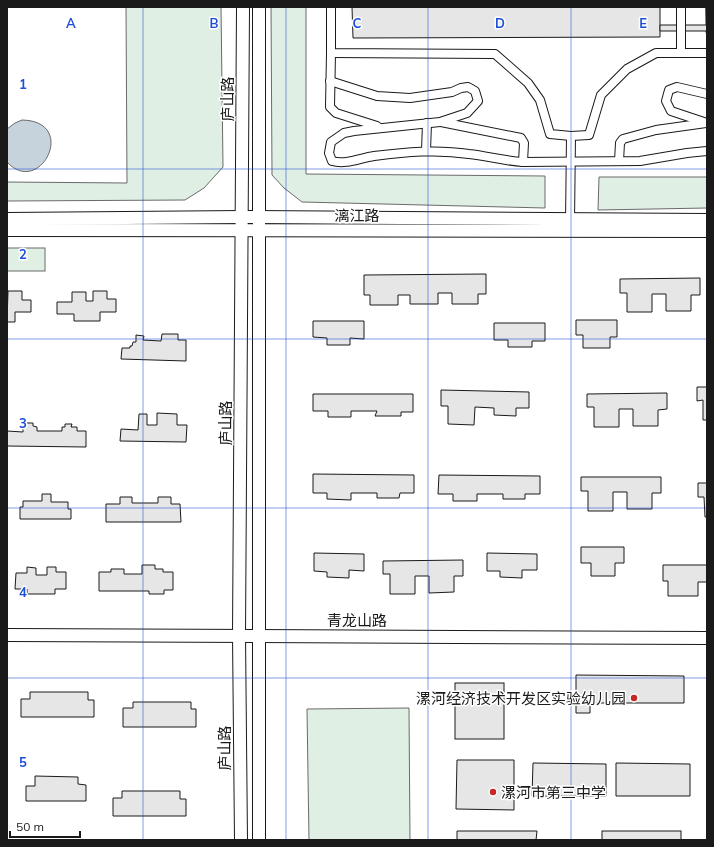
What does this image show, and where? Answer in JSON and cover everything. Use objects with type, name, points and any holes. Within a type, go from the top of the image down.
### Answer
[{"type":"street","name":"庐山路","points":[[241,840],[239,635],[243,7]]},
{"type":"street","points":[[259,7],[259,840]]},
{"type":"street","points":[[331,7],[330,107],[336,112],[354,119],[382,127]]},
{"type":"street","points":[[681,7],[681,53]]},
{"type":"street","points":[[330,53],[495,54],[528,83],[540,100],[550,134],[571,136],[589,135],[601,96],[627,69],[656,53],[707,53]]},
{"type":"street","points":[[330,81],[377,96],[410,98],[452,92],[468,87],[476,91],[478,101],[467,112],[440,122]]},
{"type":"street","points":[[707,94],[677,87],[669,90],[666,101],[671,111],[707,122]]},
{"type":"street","points":[[467,112],[467,126]]},
{"type":"street","points":[[674,112],[674,127]]},
{"type":"street","points":[[354,119],[354,131]]},
{"type":"street","points":[[523,162],[524,143],[521,138],[467,126],[440,122],[382,127],[344,133],[331,142],[330,152],[332,161],[339,163],[371,156],[426,151],[469,154],[505,161],[523,162],[640,161],[688,152],[707,151]]},
{"type":"street","points":[[619,161],[620,143],[623,139],[674,127],[707,122]]},
{"type":"street","points":[[426,151],[427,123]]},
{"type":"street","points":[[570,232],[571,136]]},
{"type":"street","name":"漓江路","points":[[7,218],[242,217],[707,220]]},
{"type":"street","name":"漓江路","points":[[7,230],[707,231]]},
{"type":"street","name":"青龙山路","points":[[7,635],[707,638]]},
{"type":"green space","points":[[126,7],[221,7],[223,167],[204,188],[185,200],[7,201],[7,182],[127,183]]},
{"type":"green space","points":[[271,7],[306,7],[306,174],[545,176],[545,208],[302,202],[284,188],[272,175]]},
{"type":"green space","points":[[599,177],[707,177],[707,208],[598,210]]},
{"type":"green space","points":[[7,248],[45,248],[45,271],[7,271]]},
{"type":"green space","points":[[409,708],[410,840],[309,840],[307,709]]},
{"type":"shaded area","points":[[22,120],[39,124],[48,132],[51,143],[48,155],[41,165],[31,171],[19,171],[7,162],[7,129]]},
{"type":"building","points":[[352,7],[660,7],[660,37],[353,38]]},
{"type":"building","points":[[706,7],[707,37],[706,31],[660,31],[660,25],[706,25]]},
{"type":"building","points":[[486,274],[486,294],[478,294],[478,304],[452,304],[452,293],[438,293],[438,304],[410,304],[410,295],[398,295],[398,305],[370,305],[370,295],[364,295],[364,275]]},
{"type":"building","points":[[700,278],[700,295],[691,295],[691,311],[666,311],[666,294],[652,294],[652,312],[627,312],[627,293],[620,293],[620,279]]},
{"type":"building","points":[[8,291],[22,291],[22,300],[31,300],[31,312],[15,312],[15,322],[7,322]]},
{"type":"building","points":[[93,291],[107,291],[107,299],[116,299],[116,312],[100,312],[100,321],[74,321],[74,314],[57,314],[57,302],[72,302],[72,292],[86,292],[86,301],[93,301]]},
{"type":"building","points":[[576,320],[617,320],[617,337],[610,337],[610,348],[583,348],[583,335],[576,335]]},
{"type":"building","points":[[313,321],[364,321],[364,339],[350,338],[350,345],[327,345],[327,338],[313,337]]},
{"type":"building","points":[[494,323],[545,323],[545,341],[532,341],[532,347],[508,347],[508,340],[494,340]]},
{"type":"building","points":[[162,334],[178,334],[178,340],[186,340],[186,361],[121,359],[122,348],[130,348],[133,342],[136,342],[136,335],[144,336],[143,340],[161,341]]},
{"type":"building","points":[[697,387],[707,387],[707,420],[703,420],[703,400],[697,401]]},
{"type":"building","points":[[441,390],[529,392],[529,408],[516,408],[516,416],[494,415],[494,408],[475,407],[474,425],[448,424],[448,406],[441,406]]},
{"type":"building","points":[[667,393],[667,409],[658,410],[658,426],[633,426],[633,409],[619,409],[619,427],[594,427],[594,407],[587,407],[587,394]]},
{"type":"building","points":[[313,394],[413,394],[413,412],[401,412],[401,416],[375,416],[377,411],[351,411],[351,417],[328,417],[328,411],[313,411]]},
{"type":"building","points":[[157,413],[177,414],[177,425],[187,425],[186,442],[120,441],[121,429],[138,430],[139,414],[147,414],[147,425],[157,425]]},
{"type":"building","points":[[26,423],[33,423],[33,426],[37,427],[37,431],[62,431],[62,427],[65,427],[65,424],[72,424],[71,427],[77,427],[77,431],[86,431],[86,447],[7,446],[7,431],[23,432],[23,427],[26,427]]},
{"type":"building","points":[[313,474],[414,475],[414,493],[400,493],[399,498],[377,498],[377,493],[351,493],[351,500],[327,499],[327,493],[313,493]]},
{"type":"building","points":[[439,475],[540,476],[540,494],[525,494],[525,499],[503,499],[503,494],[477,494],[477,501],[453,501],[453,494],[438,494]]},
{"type":"building","points":[[581,477],[661,477],[661,493],[652,493],[652,509],[627,509],[627,492],[613,492],[613,511],[588,511],[588,491],[581,491]]},
{"type":"building","points":[[698,483],[707,483],[707,517],[705,517],[704,497],[698,497]]},
{"type":"building","points":[[42,494],[51,494],[51,502],[68,502],[68,509],[71,509],[71,519],[20,519],[20,507],[23,507],[23,501],[42,501]]},
{"type":"building","points":[[120,497],[132,497],[132,503],[158,503],[158,497],[171,497],[171,504],[180,504],[181,522],[106,522],[106,504],[120,504]]},
{"type":"building","points":[[581,547],[624,547],[624,563],[615,563],[615,576],[591,576],[591,563],[581,563]]},
{"type":"building","points":[[314,553],[364,554],[364,571],[349,570],[349,578],[327,577],[327,572],[314,571]]},
{"type":"building","points":[[487,553],[537,554],[537,570],[522,570],[522,578],[500,577],[500,571],[487,571]]},
{"type":"building","points":[[463,560],[463,576],[454,576],[454,592],[429,593],[429,576],[415,576],[415,594],[390,594],[390,574],[383,574],[383,561]]},
{"type":"building","points":[[142,565],[155,565],[155,569],[163,569],[163,572],[173,572],[173,590],[164,590],[164,594],[149,594],[149,591],[99,591],[99,572],[111,572],[111,569],[124,569],[124,574],[142,574]]},
{"type":"building","points":[[663,565],[707,565],[707,582],[698,582],[698,596],[668,596],[668,581],[663,581]]},
{"type":"building","points":[[27,567],[36,568],[36,575],[47,575],[47,567],[56,567],[56,572],[66,572],[66,589],[55,589],[55,594],[27,594],[27,589],[15,589],[16,573],[27,573]]},
{"type":"building","points":[[576,675],[684,676],[684,703],[590,703],[590,713],[576,713]]},
{"type":"building","points":[[455,683],[504,683],[504,739],[455,739]]},
{"type":"building","points":[[30,692],[88,692],[88,700],[94,700],[94,717],[21,717],[21,699],[30,699]]},
{"type":"building","points":[[133,702],[191,702],[191,709],[196,709],[196,727],[123,727],[123,708],[133,708]]},
{"type":"building","points":[[457,760],[514,760],[514,810],[456,809]]},
{"type":"building","points":[[533,763],[606,764],[606,796],[532,796]]},
{"type":"building","points":[[616,763],[690,764],[690,796],[616,796]]},
{"type":"building","points":[[35,776],[78,777],[78,784],[86,785],[86,801],[26,801],[26,786],[35,786]]},
{"type":"building","points":[[122,791],[180,791],[180,799],[186,799],[186,816],[113,816],[113,798],[122,798]]},
{"type":"building","points":[[457,831],[537,831],[536,840],[457,840]]},
{"type":"building","points":[[602,831],[681,831],[681,840],[602,840]]},
{"type":"place","name":"漯河经济技术开发区实验幼儿园","points":[[634,698]]},
{"type":"place","name":"漯河市第三中学","points":[[493,792]]}]
